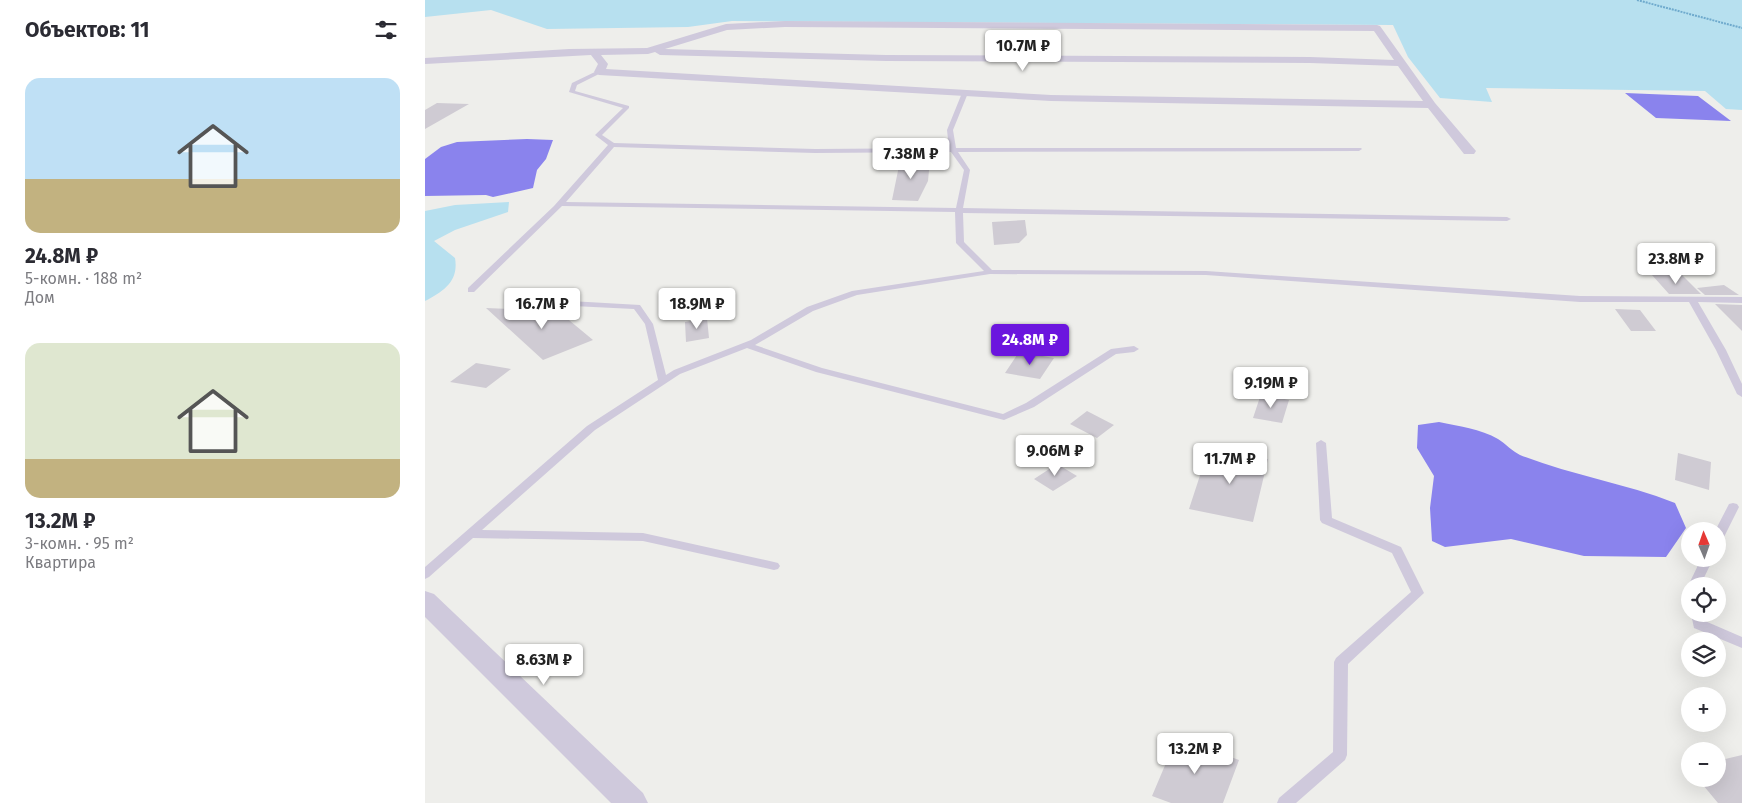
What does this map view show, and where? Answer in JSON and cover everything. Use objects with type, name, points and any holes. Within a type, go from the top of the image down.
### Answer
[{"type":"street","points":[[648,51],[727,27],[785,24],[1377,28],[1431,105],[1469,151]]},
{"type":"street","points":[[593,51],[603,64],[599,72],[1061,98],[1431,105]]},
{"type":"street","points":[[425,61],[593,51],[648,51],[886,58],[1400,62]]},
{"type":"street","points":[[425,601],[632,803]]},
{"type":"lane","points":[[599,72],[573,84],[572,92],[627,106],[598,135],[612,144],[815,151],[1359,149]]},
{"type":"lane","points":[[965,93],[950,130],[953,150],[967,170],[959,212],[960,243],[989,272]]},
{"type":"lane","points":[[471,290],[561,204],[612,144]]},
{"type":"lane","points":[[561,204],[959,212],[1507,219]]},
{"type":"lane","points":[[425,574],[591,428],[677,372],[747,345],[810,309],[855,293],[989,272],[1206,273],[1575,299],[1742,300]]},
{"type":"lane","points":[[1693,301],[1721,350],[1742,394]]},
{"type":"lane","points":[[573,303],[637,307],[649,324],[663,381]]},
{"type":"lane","points":[[747,345],[819,370],[1004,417],[1030,405],[1114,351],[1134,349]]},
{"type":"lane","points":[[1285,803],[1340,755],[1341,662],[1418,593],[1397,550],[1326,520],[1321,443]]},
{"type":"lane","points":[[1725,522],[1733,507]]},
{"type":"lane","points":[[471,534],[643,537],[774,566]]},
{"type":"lane","points":[[1699,622],[1699,624],[1742,643]]},
{"type":"path","points":[[1637,0],[1742,28]]},
{"type":"shaded area","points":[[425,0],[1742,0],[1742,110],[1726,109],[1705,91],[1486,88],[1492,102],[1440,98],[1408,57],[1393,25],[732,21],[688,27],[547,29],[491,10],[425,17]]},
{"type":"shaded area","points":[[1625,93],[1698,96],[1731,121],[1656,118]]},
{"type":"shaded area","points":[[527,139],[553,140],[546,159],[537,170],[533,188],[493,197],[486,195],[425,196],[425,159],[441,147],[457,142]]},
{"type":"shaded area","points":[[509,202],[508,212],[455,230],[434,241],[455,258],[455,273],[444,289],[425,301],[425,211],[455,205]]},
{"type":"shaded area","points":[[1439,422],[1469,428],[1498,439],[1514,452],[1539,462],[1675,503],[1683,522],[1681,522],[1681,535],[1666,557],[1584,556],[1511,539],[1445,547],[1432,541],[1430,508],[1434,476],[1417,448],[1418,425]]},
{"type":"building","points":[[437,103],[469,104],[425,129],[425,110]]},
{"type":"building","points":[[930,160],[928,181],[918,201],[892,200],[900,161]]},
{"type":"building","points":[[1025,220],[1027,235],[1019,243],[994,245],[992,222]]},
{"type":"building","points":[[1652,275],[1682,275],[1701,294],[1669,294]]},
{"type":"building","points":[[1724,285],[1739,295],[1705,295],[1697,288]]},
{"type":"building","points":[[1715,304],[1742,305],[1742,331]]},
{"type":"building","points":[[486,308],[558,311],[593,340],[543,360]]},
{"type":"building","points":[[1615,309],[1640,310],[1656,331],[1631,331]]},
{"type":"building","points":[[707,318],[709,338],[686,342],[685,322]]},
{"type":"building","points":[[1019,352],[1054,358],[1040,379],[1005,373]]},
{"type":"building","points":[[476,363],[511,369],[486,388],[450,382]]},
{"type":"building","points":[[1261,394],[1289,400],[1282,423],[1253,418]]},
{"type":"building","points":[[1087,411],[1114,425],[1097,438],[1070,424]]},
{"type":"building","points":[[1209,448],[1268,459],[1253,522],[1189,509]]},
{"type":"building","points":[[1678,453],[1711,462],[1709,490],[1675,480]]},
{"type":"building","points":[[1057,464],[1077,476],[1053,491],[1034,479]]},
{"type":"building","points":[[1177,737],[1239,760],[1223,803],[1171,803],[1152,796]]},
{"type":"building","points":[[1742,755],[1742,803],[1718,803],[1705,787],[1726,787],[1726,759]]}]
